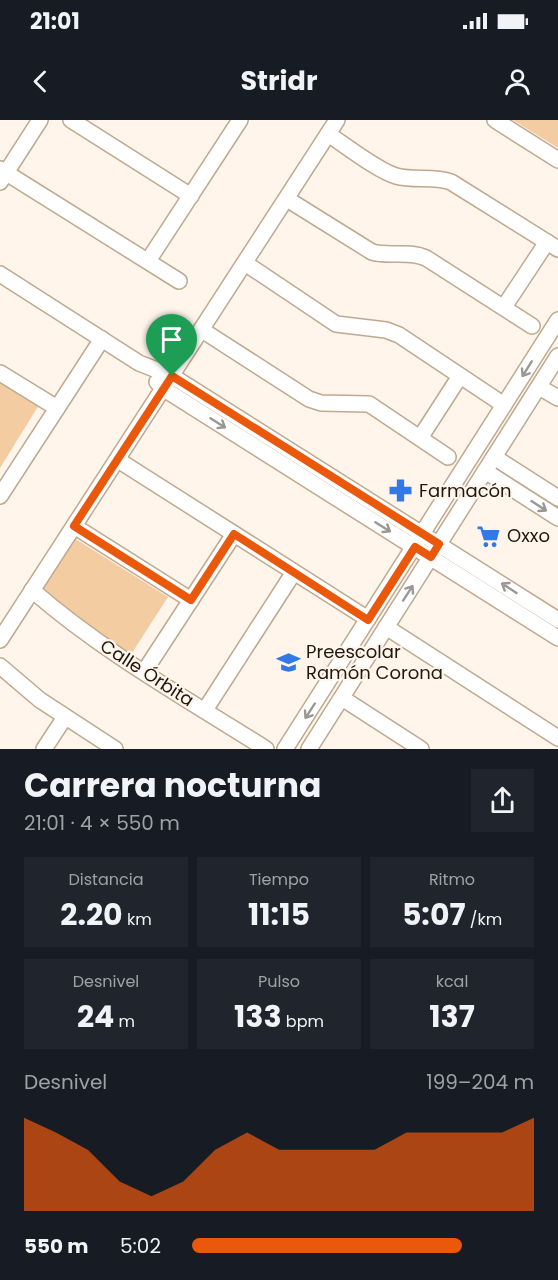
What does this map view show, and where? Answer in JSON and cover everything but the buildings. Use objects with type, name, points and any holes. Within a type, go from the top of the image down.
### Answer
[{"type":"street","points":[[40,120],[2,174],[178,281]]},
{"type":"street","points":[[71,120],[191,196]]},
{"type":"street","points":[[0,640],[338,120]]},
{"type":"street","points":[[495,120],[558,160]]},
{"type":"street","points":[[148,261],[191,196],[233,122]]},
{"type":"street","points":[[328,134],[389,174],[405,178],[451,182],[552,245],[504,308]]},
{"type":"street","points":[[287,200],[372,252],[422,256],[532,326]]},
{"type":"street","points":[[245,263],[336,324],[393,332],[504,405]]},
{"type":"street","points":[[0,274],[168,383],[548,619],[558,638]]},
{"type":"street","points":[[285,749],[558,320]]},
{"type":"street","points":[[202,330],[309,399],[321,403],[369,404],[448,457]]},
{"type":"street","points":[[0,496],[102,339]]},
{"type":"street","points":[[309,749],[558,356]]},
{"type":"street","points":[[0,372],[57,408]]},
{"type":"street","points":[[420,438],[460,376]]},
{"type":"street","points":[[539,387],[558,398]]},
{"type":"street","points":[[494,458],[558,498]]},
{"type":"street","points":[[118,460],[368,620]]},
{"type":"street","points":[[485,471],[558,518]]},
{"type":"street","points":[[74,526],[191,600]]},
{"type":"street","points":[[144,672],[234,534]]},
{"type":"street","points":[[205,710],[294,572]]},
{"type":"street","name":"Calle Órbita","points":[[32,590],[85,633],[266,749]]},
{"type":"street","points":[[386,627],[558,738]]},
{"type":"street","points":[[0,666],[40,700],[116,749]]},
{"type":"street","points":[[342,698],[421,749]]},
{"type":"street","points":[[44,749],[65,717]]},
{"type":"shaded area","points":[[513,120],[558,120],[558,148]]},
{"type":"shaded area","points":[[0,381],[39,405],[0,468]]},
{"type":"shaded area","points":[[66,533],[168,597],[130,656],[88,628],[34,582]]},
{"type":"place","name":"Farmacón","points":[[401,491]]},
{"type":"place","name":"Oxxo","points":[[489,536]]},
{"type":"place","name":"Preescolar Ramón Corona","points":[[288,662]]},
{"type":"route","points":[[172,376],[439,544],[431,557],[415,547],[368,620],[234,534],[191,600],[74,526],[172,376]]}]
